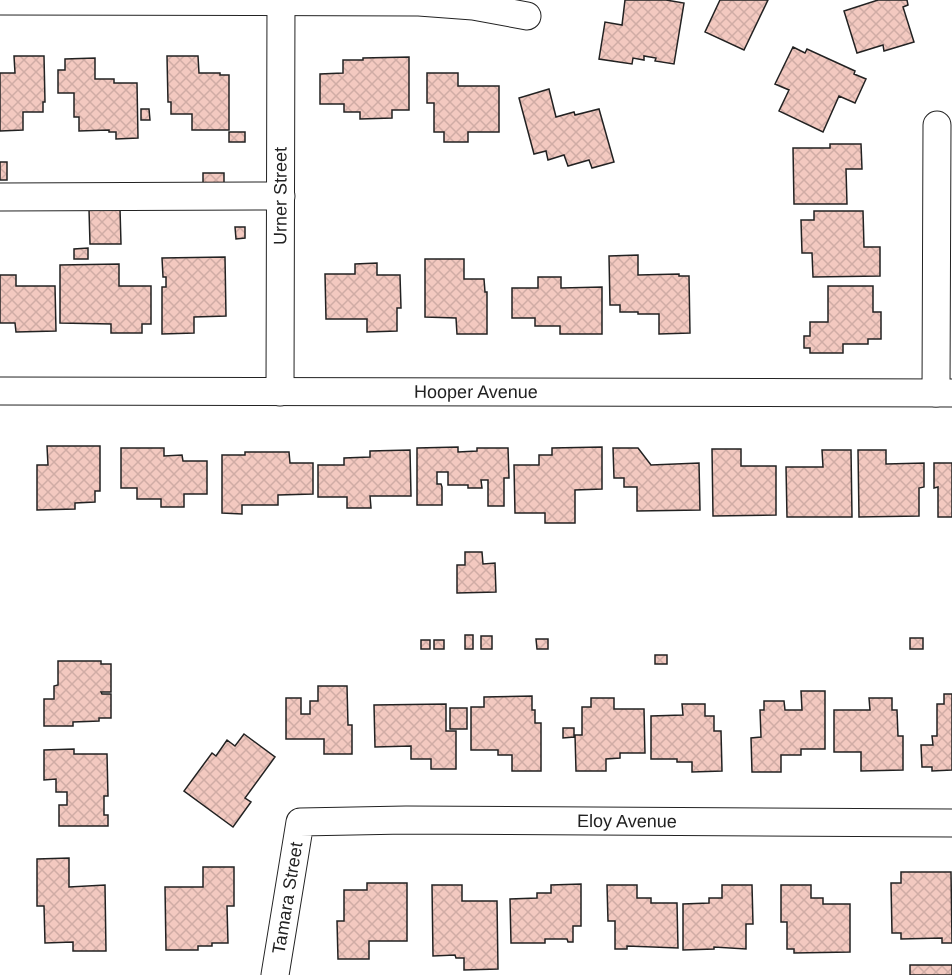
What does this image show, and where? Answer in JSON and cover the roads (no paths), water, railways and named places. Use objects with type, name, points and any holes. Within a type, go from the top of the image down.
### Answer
[{"type":"street","points":[[0,1],[419,2],[473,6],[527,16]]},
{"type":"street","name":"Urner Street","points":[[280,392],[281,1]]},
{"type":"street","points":[[937,125],[944,393]]},
{"type":"street","points":[[0,197],[281,196]]},
{"type":"street","name":"Hooper Avenue","points":[[0,391],[944,393]]},
{"type":"street","name":"Eloy Avenue","points":[[300,822],[406,820],[952,823]]},
{"type":"street","name":"Tamara Street","points":[[275,975],[300,822]]}]
